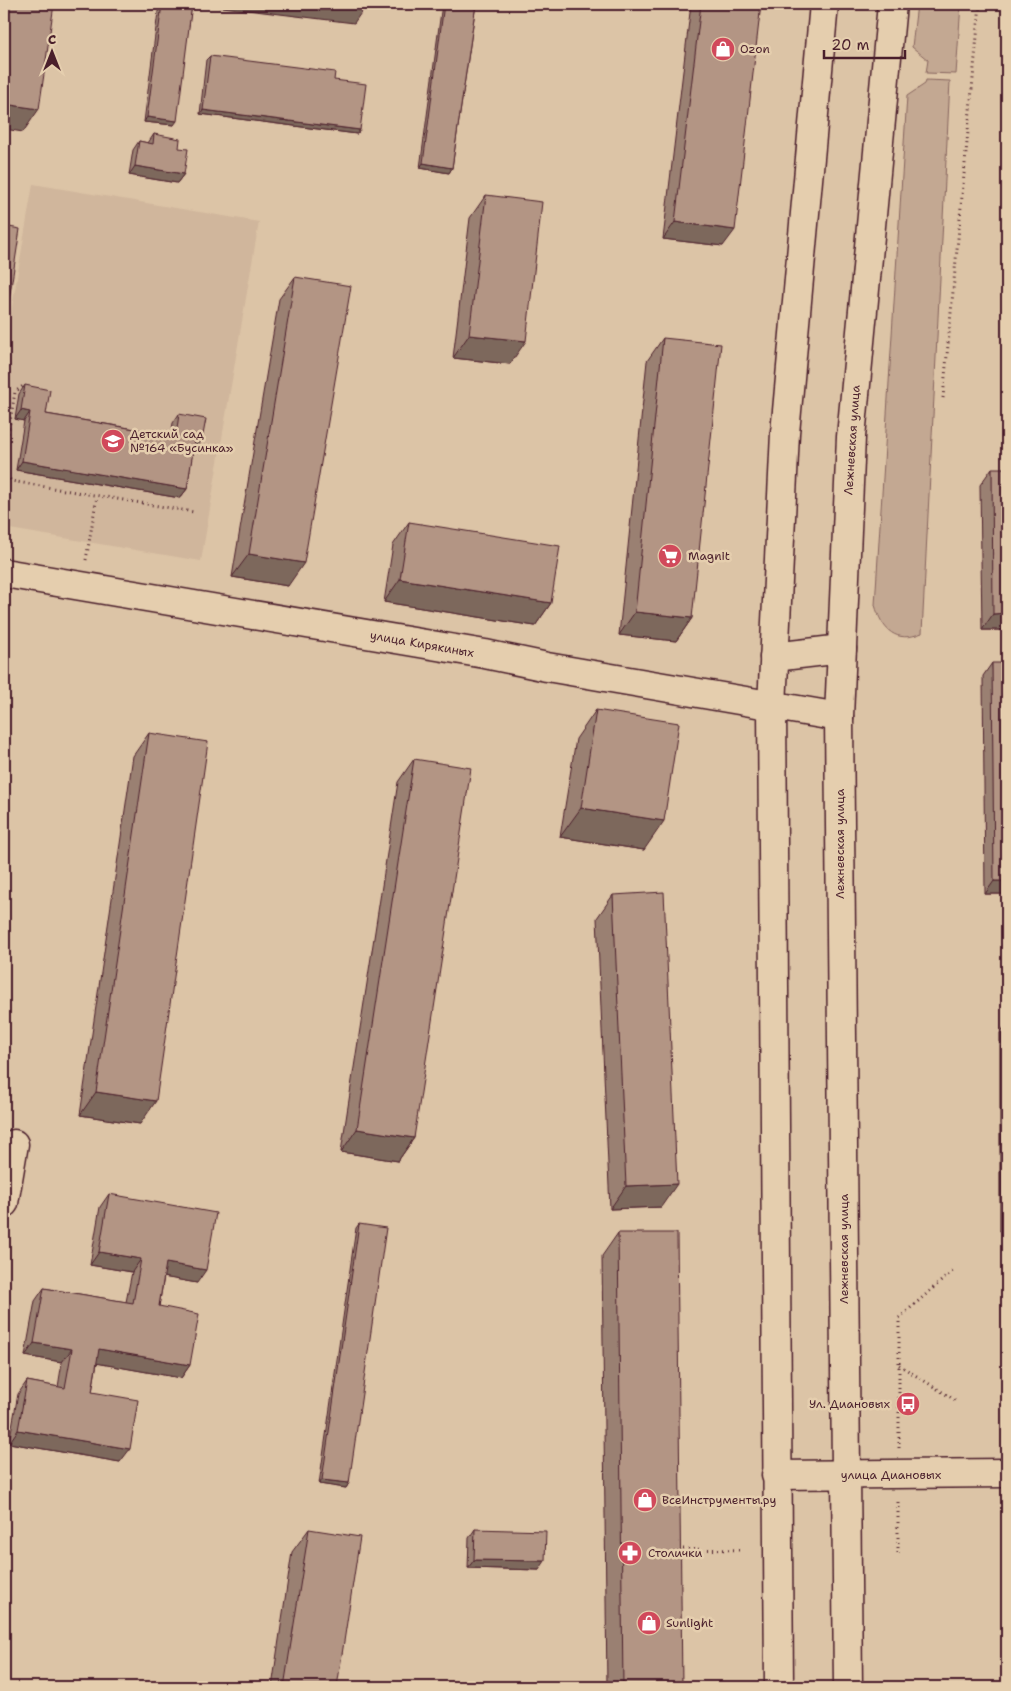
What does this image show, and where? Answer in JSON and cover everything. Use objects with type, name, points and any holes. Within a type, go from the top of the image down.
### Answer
[{"type":"main road","points":[[779,1687],[772,706],[784,433],[824,4]]},
{"type":"main road","name":"Лежневская улица","points":[[848,1687],[839,718],[851,436],[892,4]]},
{"type":"main road","name":"улица Кирякиных","points":[[4,573],[485,654],[839,718]]},
{"type":"main road","points":[[774,657],[842,649]]},
{"type":"main road","points":[[4,1203],[14,1144]]},
{"type":"main road","name":"улица Диановых","points":[[776,1474],[1007,1473]]},
{"type":"path","points":[[943,398],[980,4]]},
{"type":"path","points":[[4,458],[15,392],[23,386]]},
{"type":"path","points":[[4,471],[11,482],[194,512]]},
{"type":"path","points":[[86,561],[97,496]]},
{"type":"path","points":[[898,1553],[899,1318],[955,1269]]},
{"type":"path","points":[[899,1365],[955,1400]]},
{"type":"path","points":[[678,1549],[743,1550]]},
{"type":"shaded area","points":[[917,4],[961,4],[956,74],[926,73],[928,60],[912,47]]},
{"type":"shaded area","points":[[926,80],[950,81],[922,633],[905,637],[898,636],[886,628],[875,605],[907,96],[925,84]]},
{"type":"shaded area","name":"Детский сад №164 «Бусинка»","points":[[33,184],[259,222],[201,561],[4,528],[4,354]]},
{"type":"building","points":[[4,4],[54,4],[39,109],[4,104]]},
{"type":"building","points":[[162,4],[192,4],[177,121],[147,117]]},
{"type":"building","points":[[444,4],[476,4],[452,168],[423,163]]},
{"type":"building","points":[[701,4],[761,4],[735,230],[675,222]]},
{"type":"building","points":[[210,56],[335,72],[334,80],[366,84],[360,130],[203,110]]},
{"type":"building","points":[[154,134],[180,139],[179,148],[188,149],[184,174],[135,166],[139,141],[153,144]]},
{"type":"building","points":[[486,195],[542,202],[526,341],[469,335]]},
{"type":"building","points":[[4,226],[20,229],[4,333]]},
{"type":"building","points":[[295,277],[351,286],[304,563],[249,554]]},
{"type":"building","points":[[663,338],[721,344],[692,618],[635,612]]},
{"type":"building","points":[[25,385],[50,390],[46,414],[176,436],[179,414],[206,419],[202,440],[195,439],[187,489],[22,461],[30,412],[21,410]]},
{"type":"building","points":[[992,468],[1007,468],[1007,613],[993,614]]},
{"type":"building","points":[[409,522],[560,546],[551,603],[400,579]]},
{"type":"building","points":[[992,663],[1007,663],[1007,881],[994,881]]},
{"type":"building","points":[[596,710],[679,723],[664,821],[581,808]]},
{"type":"building","points":[[149,733],[208,742],[156,1101],[96,1092]]},
{"type":"building","points":[[414,759],[471,768],[414,1138],[357,1129]]},
{"type":"building","points":[[664,892],[677,1184],[626,1186],[613,895]]},
{"type":"building","points":[[109,1194],[216,1213],[206,1270],[166,1263],[159,1306],[199,1314],[190,1365],[99,1349],[92,1392],[138,1400],[130,1449],[18,1430],[27,1381],[65,1388],[72,1349],[34,1343],[44,1288],[133,1303],[141,1259],[99,1252]]},
{"type":"building","points":[[359,1224],[386,1228],[349,1483],[322,1480]]},
{"type":"building","points":[[618,1233],[677,1233],[682,1687],[623,1687]]},
{"type":"building","points":[[309,1529],[360,1537],[337,1687],[284,1687]]},
{"type":"building","points":[[475,1529],[546,1531],[545,1561],[474,1560]]},
{"type":"place","name":"Ozon","points":[[723,49]]},
{"type":"place","name":"Детский сад №164 «Бусинка»","points":[[113,441]]},
{"type":"place","name":"Magnit","points":[[670,556]]},
{"type":"place","name":"Ул. Диановых","points":[[908,1404]]},
{"type":"place","name":"ВсеИнструменты.ру","points":[[645,1500]]},
{"type":"place","name":"Столички","points":[[630,1553]]},
{"type":"place","name":"Sunlight","points":[[649,1623]]}]
